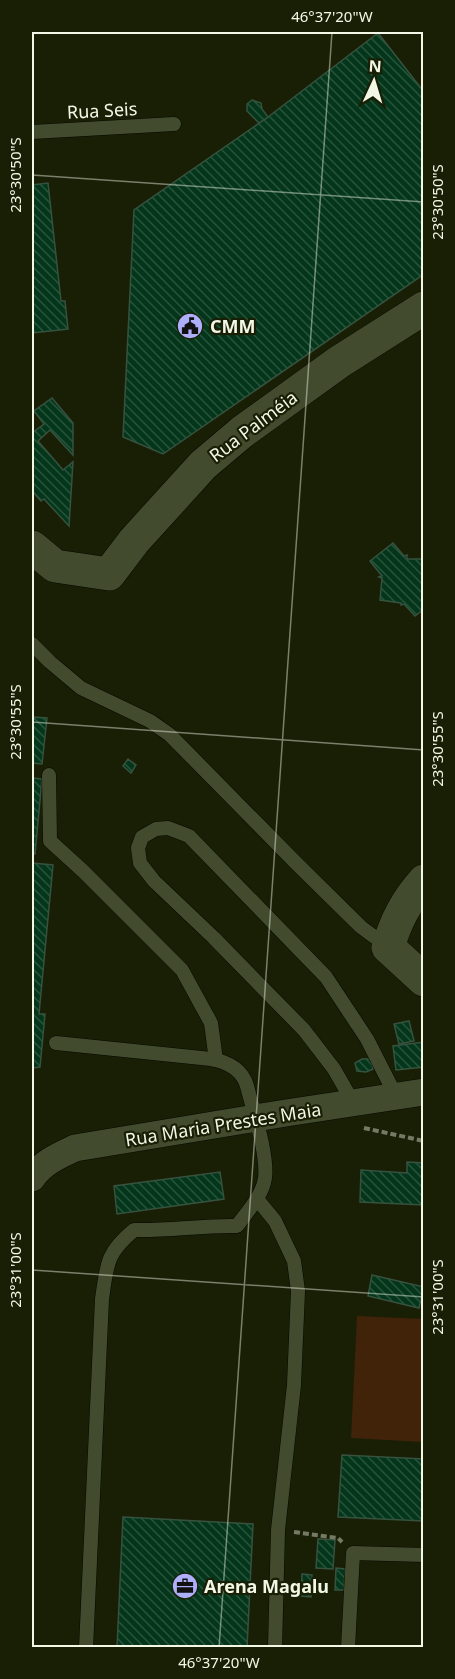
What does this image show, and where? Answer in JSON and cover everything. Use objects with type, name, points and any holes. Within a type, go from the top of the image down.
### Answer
[{"type":"street","name":"Rua Palméia","points":[[32,547],[55,566],[109,573],[134,541],[202,465],[242,432],[339,362],[423,308]]},
{"type":"street","points":[[423,880],[408,899],[396,920],[388,947],[423,980]]},
{"type":"street","name":"Rua Maria Prestes Maia","points":[[32,1178],[53,1158],[75,1148],[423,1092]]},
{"type":"lane","name":"Rua Seis","points":[[32,132],[174,124]]},
{"type":"lane","points":[[32,644],[81,688],[150,722],[170,735],[361,927],[388,947]]},
{"type":"lane","points":[[49,775],[50,841],[182,970],[212,1023],[216,1060]]},
{"type":"lane","points":[[354,1104],[334,1069],[304,1030],[214,938],[154,881],[140,863],[138,848],[142,837],[156,829],[168,828],[189,837],[326,977],[367,1039],[397,1098]]},
{"type":"lane","points":[[56,1043],[216,1060],[235,1067],[245,1078],[256,1119],[264,1160],[265,1179],[256,1199],[237,1226],[167,1231],[134,1230],[118,1243],[106,1265],[102,1299],[86,1647]]},
{"type":"lane","points":[[256,1199],[275,1221],[294,1261],[298,1292],[294,1385],[279,1530],[274,1647]]},
{"type":"lane","points":[[348,1647],[353,1554],[423,1555]]},
{"type":"path","points":[[279,1530],[338,1538],[353,1554]]},
{"type":"shaded area","points":[[357,1316],[423,1319],[423,1442],[351,1438]]},
{"type":"building","points":[[378,33],[424,92],[424,274],[163,454],[123,437],[134,210],[268,117]]},
{"type":"building","points":[[252,100],[261,103],[268,117],[259,123],[247,111],[247,104]]},
{"type":"building","points":[[48,183],[61,301],[65,301],[68,329],[32,333],[32,185]]},
{"type":"building","points":[[52,398],[73,423],[73,455],[50,430],[38,441],[63,470],[73,462],[69,526],[44,499],[41,501],[32,491],[32,433],[44,424],[34,411]]},
{"type":"building","points":[[393,543],[404,556],[407,555],[407,559],[424,559],[424,609],[415,616],[404,604],[380,600],[382,578],[379,577],[382,576],[370,561]]},
{"type":"building","points":[[32,717],[47,718],[42,764],[32,763]]},
{"type":"building","points":[[128,759],[136,765],[131,773],[123,766]]},
{"type":"building","points":[[32,778],[42,779],[35,854],[32,853]]},
{"type":"building","points":[[32,863],[53,865],[39,1014],[45,1014],[40,1067],[33,1068],[32,1082]]},
{"type":"building","points":[[409,1021],[414,1041],[399,1044],[394,1024]]},
{"type":"building","points":[[424,1042],[424,1067],[396,1070],[393,1046]]},
{"type":"building","points":[[362,1059],[371,1059],[373,1069],[366,1072],[357,1071],[355,1063]]},
{"type":"building","points":[[407,1162],[424,1163],[424,1205],[360,1202],[361,1170],[407,1173]]},
{"type":"building","points":[[220,1172],[224,1199],[117,1214],[114,1186]]},
{"type":"building","points":[[372,1275],[424,1287],[419,1308],[368,1296]]},
{"type":"building","points":[[342,1455],[424,1459],[424,1521],[338,1517]]},
{"type":"building","name":"Arena Magalu","points":[[123,1517],[253,1524],[247,1648],[117,1648]]},
{"type":"building","points":[[318,1539],[335,1540],[333,1569],[316,1568]]},
{"type":"building","points":[[336,1568],[345,1569],[344,1590],[335,1590]]},
{"type":"building","points":[[302,1574],[312,1575],[311,1597],[301,1596]]},
{"type":"place","name":"CMM","points":[[190,326]]},
{"type":"place","name":"Arena Magalu","points":[[185,1586]]}]
